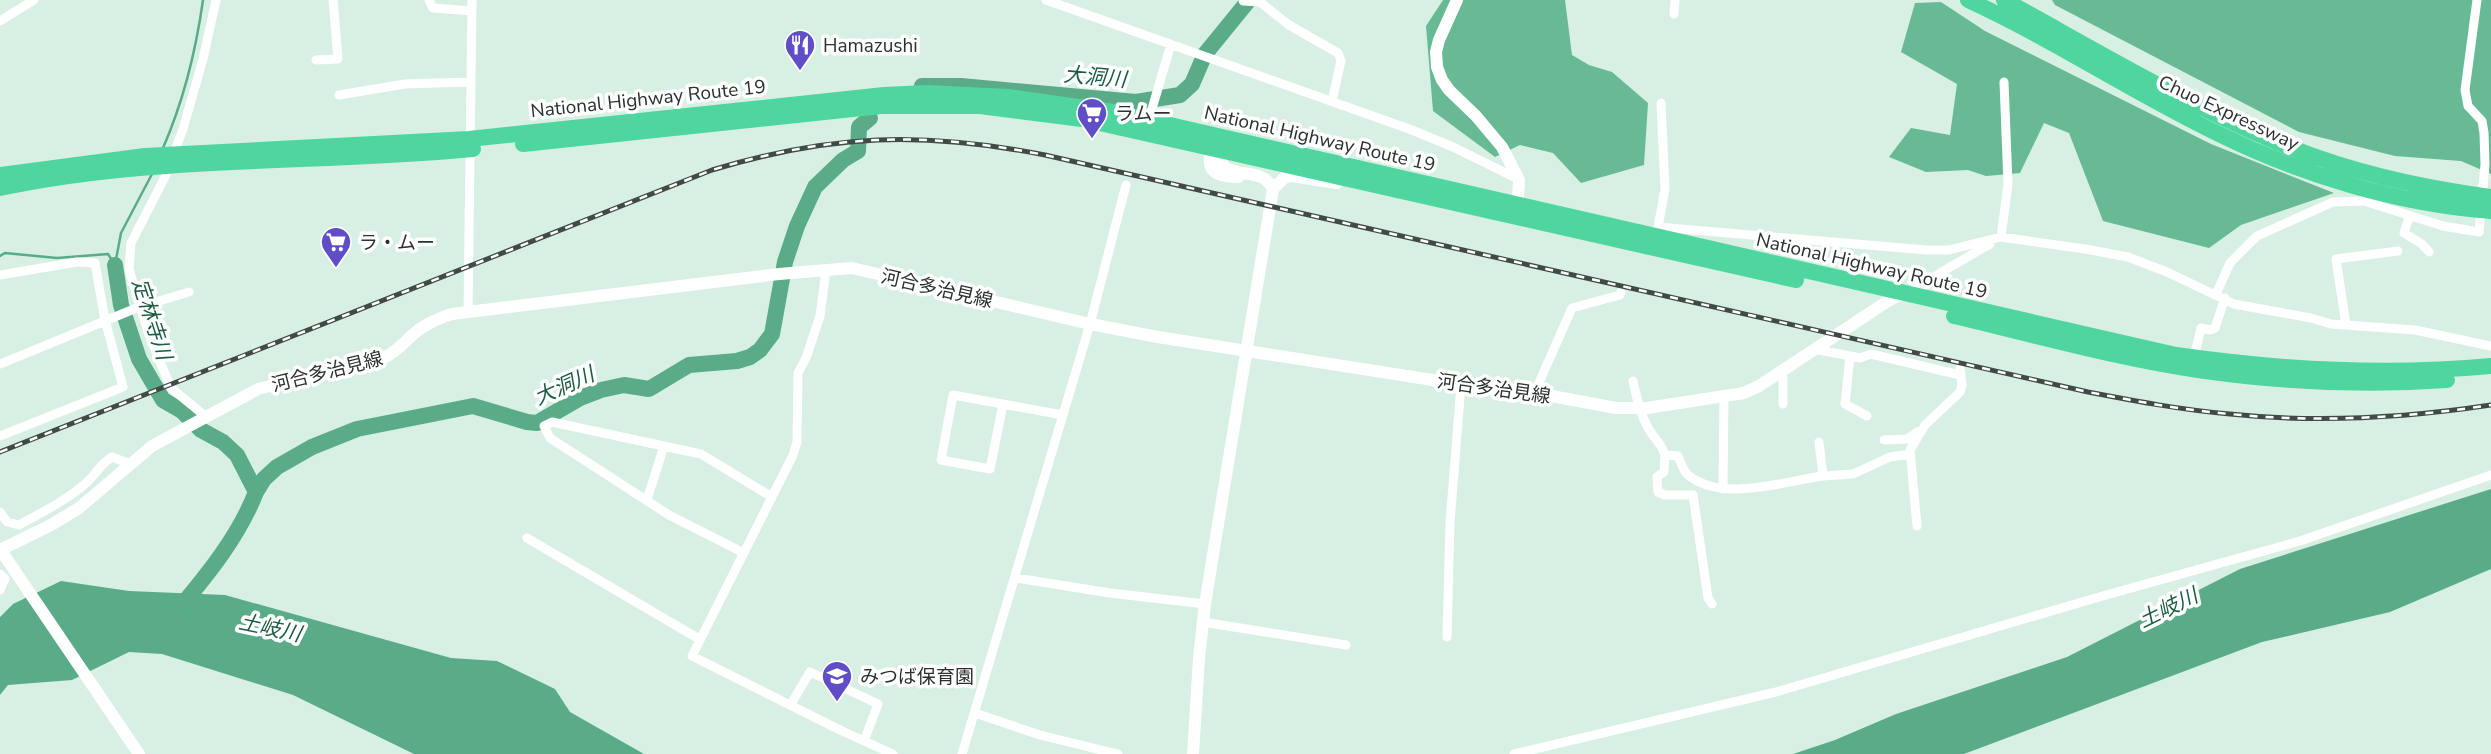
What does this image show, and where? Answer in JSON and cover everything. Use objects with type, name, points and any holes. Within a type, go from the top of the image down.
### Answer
[{"type":"highway","name":"Chuo Expressway","points":[[1968,0],[2211,130],[2283,162],[2345,183],[2402,197],[2491,211]]},
{"type":"highway","name":"Chuo Expressway","points":[[2004,0],[2214,113],[2289,147],[2349,168],[2406,182],[2491,197]]},
{"type":"highway","name":"National Highway Route 19","points":[[0,175],[180,160],[355,158],[808,102],[926,93],[1020,98],[1113,111],[1151,112],[1215,144],[1369,184],[1654,237],[2194,358],[2284,368],[2360,372],[2491,366]]},
{"type":"highway","name":"National Highway Route 19","points":[[470,144],[881,107],[942,105],[1009,108],[1082,118],[1215,144],[1517,211]]},
{"type":"highway","name":"National Highway Route 19","points":[[0,188],[143,162]]},
{"type":"highway","name":"National Highway Route 19","points":[[1654,237],[1888,301],[2195,369],[2260,378],[2362,383],[2420,382],[2491,376]]},
{"type":"main road","points":[[1457,0],[1439,40],[1436,52],[1437,67],[1449,90],[1502,147],[1519,180],[1517,211]]},
{"type":"main road","points":[[1215,144],[1223,166],[1228,170],[1257,174],[1265,178],[1273,189]]},
{"type":"main road","points":[[1215,144],[1209,165],[1213,172],[1219,176],[1243,177],[1261,183],[1265,187],[1269,206]]},
{"type":"main road","points":[[1193,754],[1205,604],[1273,189],[1285,177],[1291,176],[1369,184]]},
{"type":"main road","name":"河合多治見線","points":[[0,549],[51,525],[79,508],[152,446],[258,388],[385,357],[394,353],[418,330],[452,314],[784,273],[852,268],[1090,324],[1461,385],[1616,408],[1639,408],[1744,393],[1904,293]]},
{"type":"main road","points":[[0,549],[139,754]]},
{"type":"street","points":[[0,22],[34,0]]},
{"type":"street","points":[[203,417],[172,388],[149,335],[129,269],[131,243],[165,177],[183,129],[203,60],[216,0]]},
{"type":"street","points":[[316,60],[338,59],[332,0]]},
{"type":"street","points":[[429,0],[433,8],[472,11]]},
{"type":"street","points":[[468,312],[472,0]]},
{"type":"street","points":[[1046,0],[1332,101],[1453,147],[1519,180]]},
{"type":"street","points":[[1674,14],[1675,0]]},
{"type":"street","points":[[2194,358],[2201,328],[2210,330],[2214,327],[2230,264],[2257,236],[2323,205],[2350,200],[2364,201],[2409,217],[2479,232],[2485,164],[2484,133],[2482,121],[2468,107],[2465,90],[2477,0]]},
{"type":"street","points":[[1248,1],[1260,2],[1289,24],[1338,53],[1341,61],[1332,101]]},
{"type":"street","points":[[1151,112],[1171,44]]},
{"type":"street","points":[[340,95],[405,84],[471,82]]},
{"type":"street","points":[[2001,237],[2008,184],[2004,82]]},
{"type":"street","points":[[1661,103],[1665,189],[1654,237],[1926,250],[1959,248],[2001,237],[2085,248],[2127,257],[2234,304],[2265,311],[2331,324],[2415,330],[2491,346]]},
{"type":"street","points":[[962,754],[1090,324],[1126,184]]},
{"type":"street","points":[[2409,217],[2404,233],[2422,244],[2429,252]]},
{"type":"street","points":[[1904,293],[1923,286],[2001,237]]},
{"type":"street","points":[[2346,325],[2336,259],[2398,251]]},
{"type":"street","points":[[0,275],[77,262],[95,264],[105,320],[122,387],[0,436]]},
{"type":"street","points":[[826,270],[820,316],[798,373],[797,442],[793,455],[692,656],[893,754]]},
{"type":"street","points":[[0,364],[139,307],[189,292]]},
{"type":"street","points":[[1534,394],[1574,306],[1620,295],[1620,292]]},
{"type":"street","points":[[1814,349],[1860,358],[1871,354],[1960,371],[1960,391],[1913,443],[1910,454],[1917,526]]},
{"type":"street","points":[[1850,356],[1845,404],[1867,416]]},
{"type":"street","points":[[1781,371],[1783,404]]},
{"type":"street","points":[[1633,381],[1639,408],[1665,455],[1664,472],[1657,477],[1658,492],[1665,495],[1693,495],[1708,598],[1712,604]]},
{"type":"street","points":[[1447,637],[1450,523],[1461,385]]},
{"type":"street","points":[[1003,404],[990,469],[941,460],[953,395],[1003,404],[1063,415]]},
{"type":"street","points":[[1723,489],[1724,397]]},
{"type":"street","points":[[742,552],[669,515],[550,438],[544,426],[552,422],[701,454],[772,496]]},
{"type":"street","points":[[1884,440],[1907,439],[1922,430]]},
{"type":"street","points":[[1819,442],[1823,475]]},
{"type":"street","points":[[647,500],[664,446]]},
{"type":"street","points":[[1665,455],[1678,456],[1690,477],[1723,489],[1779,485],[1823,475],[1853,474],[1890,457],[1910,454]]},
{"type":"street","points":[[0,512],[6,522],[19,525],[74,492],[112,457],[130,464]]},
{"type":"street","points":[[1514,754],[1776,692],[2300,541],[2491,475]]},
{"type":"street","points":[[527,538],[699,639]]},
{"type":"street","points":[[0,574],[5,579],[0,590]]},
{"type":"street","points":[[1016,578],[1205,604]]},
{"type":"street","points":[[1203,622],[1346,645]]},
{"type":"street","points":[[791,704],[810,672],[878,704],[864,741]]},
{"type":"street","points":[[975,713],[1040,734],[1118,754]]},
{"type":"shaded area","points":[[1443,0],[1565,0],[1572,55],[1589,65],[1612,72],[1648,103],[1644,165],[1581,183],[1553,153],[1520,145],[1495,157],[1433,111],[1426,26]]},
{"type":"shaded area","points":[[2052,0],[2491,0],[2491,174],[2461,161],[2395,156],[2299,132],[2055,5]]},
{"type":"shaded area","points":[[1941,2],[1985,31],[2211,144],[2334,193],[2241,225],[2209,248],[2103,221],[2069,133],[2044,123],[2020,173],[1986,176],[1968,170],[1926,172],[1889,157],[1911,128],[1950,135],[1957,84],[1901,52],[1915,3]]},
{"type":"water","name":"土岐川","points":[[2491,489],[2491,569],[2390,612],[2262,642],[1964,754],[1793,754],[1835,740],[1896,714],[2067,657],[2240,569]]},
{"type":"water","name":"土岐川","points":[[61,581],[129,591],[225,595],[451,658],[497,661],[555,689],[570,712],[644,754],[414,754],[293,695],[162,654],[129,652],[72,680],[8,685],[0,695],[0,617],[13,604]]},
{"type":"waterway","name":"定林寺川","points":[[163,148],[188,76],[203,0]]},
{"type":"waterway","name":"大洞川","points":[[922,86],[961,86],[1136,102],[1180,95],[1192,84],[1205,54],[1249,0]]},
{"type":"waterway","name":"大洞川","points":[[256,492],[264,479],[277,467],[312,447],[357,429],[473,406],[537,423],[580,398],[601,390],[624,385],[649,389],[689,365],[737,361],[750,357],[760,350],[772,334],[785,262],[797,226],[815,187],[843,160],[858,151],[859,127],[870,118]]},
{"type":"waterway","name":"定林寺川","points":[[115,265],[121,233],[152,174]]},
{"type":"waterway","points":[[0,256],[5,253],[57,258],[108,254],[115,265]]},
{"type":"waterway","name":"定林寺川","points":[[115,265],[121,305],[139,359],[163,400],[182,411],[201,430],[223,442],[237,455],[256,492],[232,539],[177,611]]},
{"type":"railway","points":[[0,452],[712,170],[797,149],[877,140],[958,142],[1045,155],[2088,392],[2159,405],[2263,417],[2328,419],[2394,416],[2491,405]]},
{"type":"place","name":"Hamazushi","points":[[800,72]]},
{"type":"place","name":"ラムー","points":[[1092,140]]},
{"type":"place","name":"ラ・ムー","points":[[336,269]]},
{"type":"place","name":"みつば保育園","points":[[837,703]]}]
